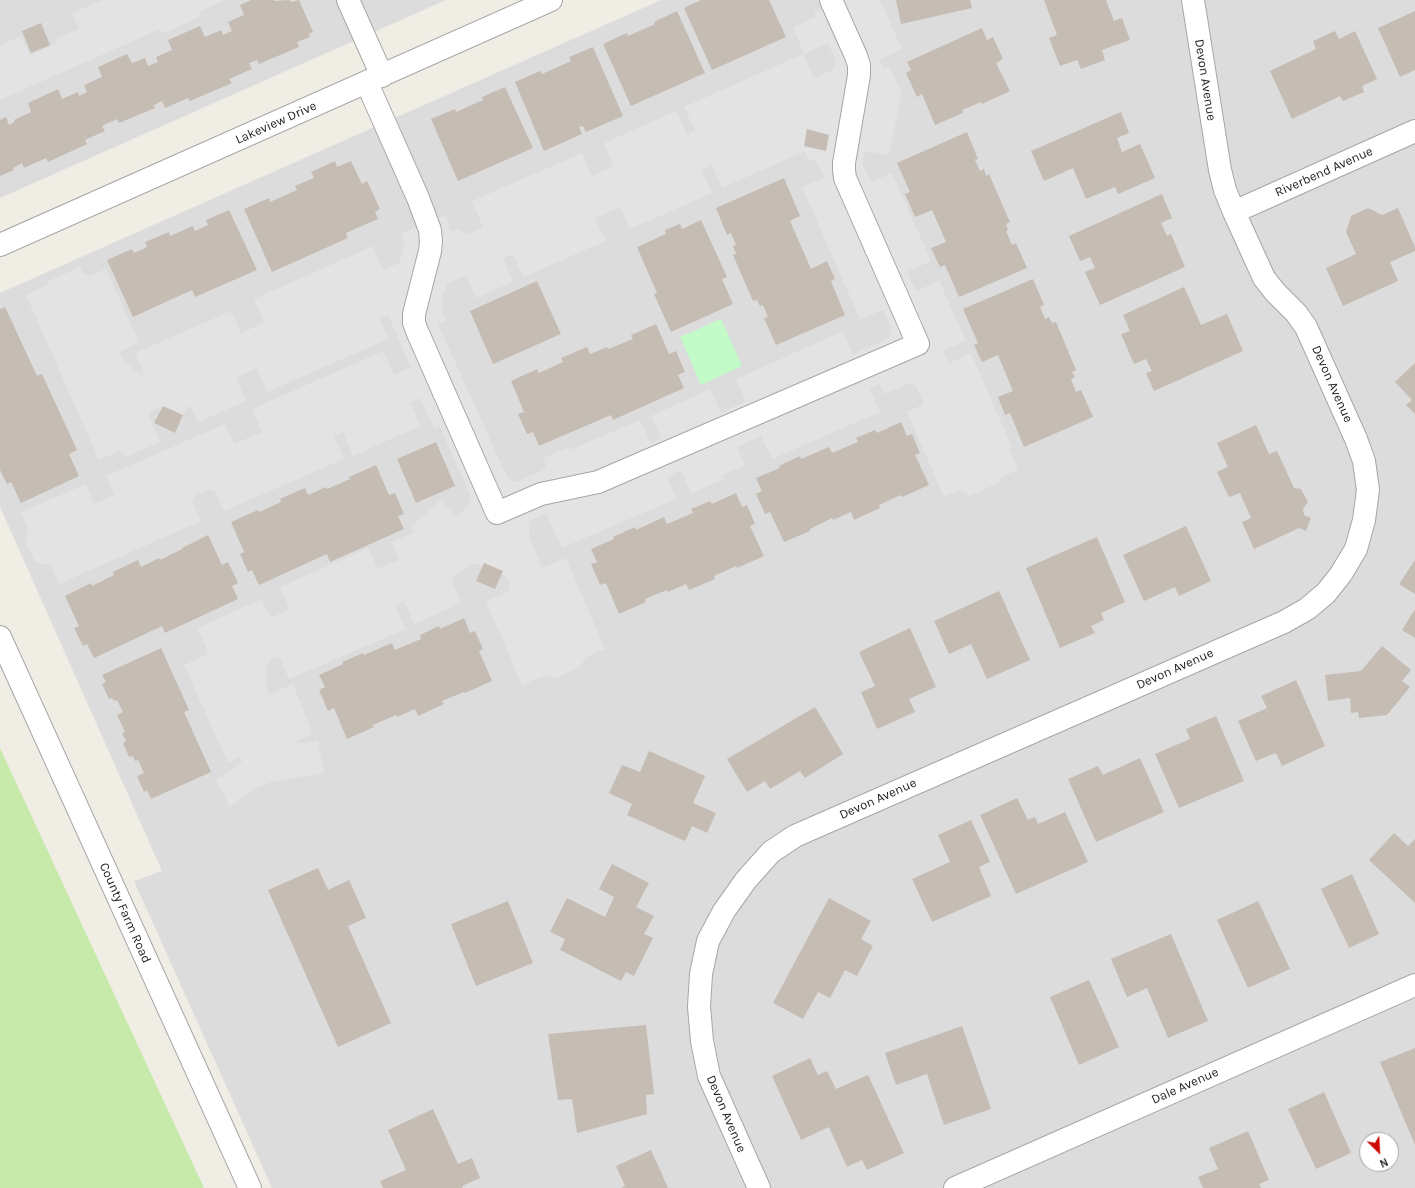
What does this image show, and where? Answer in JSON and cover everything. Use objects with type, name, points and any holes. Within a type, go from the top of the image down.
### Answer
[{"type":"street","points":[[348,0],[374,79],[430,230],[430,251],[414,314],[414,323],[497,513],[541,494],[598,482],[918,344],[845,178],[844,163],[859,75],[859,65],[831,0]]},
{"type":"street","name":"Lakeview Drive","points":[[0,245],[551,0]]},
{"type":"street","name":"Devon Avenue","points":[[758,1188],[709,1076],[702,1041],[699,1007],[701,974],[708,941],[724,911],[746,880],[771,852],[795,836],[1284,622],[1307,609],[1326,593],[1341,574],[1356,549],[1364,520],[1368,490],[1364,461],[1356,439],[1306,327],[1296,312],[1275,292],[1264,278],[1234,212],[1220,170],[1193,0]]},
{"type":"street","name":"Riverbend Avenue","points":[[1234,212],[1415,132]]},
{"type":"street","name":"County Farm Road","points":[[0,637],[250,1188]]},
{"type":"street","name":"Dale Avenue","points":[[955,1188],[1415,985]]},
{"type":"shaded area","points":[[0,0],[446,0],[0,198]]},
{"type":"shaded area","points":[[102,0],[225,0],[201,11],[199,17],[165,33],[158,30],[0,100],[0,45],[21,36],[30,55],[57,44],[55,39],[79,29],[72,13]]},
{"type":"shaded area","points":[[661,0],[1415,0],[1415,1188],[272,1188],[134,881],[162,871],[0,507],[0,293]]},
{"type":"shaded area","points":[[842,0],[880,0],[902,49],[879,60],[883,68],[889,66],[902,93],[889,155],[865,151],[862,163],[871,182],[892,173],[931,261],[907,272],[916,291],[939,281],[966,340],[943,351],[949,363],[971,353],[1012,447],[1009,449],[1018,470],[1001,477],[998,483],[970,496],[958,490],[944,497],[907,412],[924,404],[916,386],[910,383],[884,394],[880,384],[870,389],[880,412],[772,459],[761,436],[737,447],[745,465],[722,475],[724,479],[691,493],[681,470],[667,477],[676,499],[562,548],[546,513],[531,520],[529,523],[529,536],[542,568],[566,558],[605,649],[586,657],[580,667],[556,678],[546,675],[522,685],[486,601],[507,592],[509,589],[509,582],[505,576],[478,564],[471,565],[453,578],[452,581],[462,603],[414,624],[404,601],[395,605],[405,629],[289,679],[279,656],[273,658],[269,662],[266,669],[266,686],[269,694],[293,684],[313,734],[291,744],[318,741],[324,773],[275,781],[258,787],[230,807],[216,780],[242,762],[239,757],[228,763],[184,665],[206,655],[208,651],[197,628],[262,599],[270,618],[290,609],[280,587],[368,548],[378,569],[399,560],[392,542],[415,532],[411,527],[441,500],[457,517],[470,502],[470,495],[440,427],[434,428],[420,398],[411,403],[420,426],[353,456],[343,432],[334,436],[344,459],[224,511],[215,491],[210,489],[196,495],[192,501],[201,521],[59,584],[50,565],[35,562],[25,541],[28,529],[21,512],[86,484],[94,504],[114,495],[106,476],[225,424],[234,444],[262,432],[252,409],[383,351],[394,375],[411,367],[388,315],[380,319],[388,339],[267,392],[257,368],[236,377],[246,401],[198,422],[191,407],[187,407],[175,433],[154,423],[162,406],[151,411],[149,416],[160,442],[126,457],[124,452],[119,451],[99,460],[26,295],[49,284],[48,281],[80,267],[83,273],[90,276],[106,269],[139,342],[119,352],[123,360],[142,376],[144,375],[135,353],[231,311],[241,333],[264,323],[254,299],[373,246],[383,270],[399,263],[405,243],[401,233],[445,215],[450,231],[458,230],[467,234],[483,227],[472,201],[582,153],[592,176],[614,166],[604,143],[676,111],[687,135],[695,131],[684,107],[803,54],[814,78],[832,70],[835,67],[836,62],[828,43],[804,54],[793,27],[816,17],[814,13]],"holes":[[[805,151],[809,159],[817,162],[825,178],[802,187],[860,319],[883,310],[891,328],[890,335],[887,339],[853,354],[843,331],[736,379],[746,401],[721,413],[710,389],[651,416],[661,438],[651,443],[640,420],[570,450],[568,447],[542,459],[546,466],[545,469],[518,481],[514,481],[507,477],[438,324],[446,320],[443,313],[443,296],[448,283],[466,275],[476,298],[513,282],[503,258],[513,254],[523,277],[606,241],[595,218],[620,207],[630,229],[712,193],[702,170],[712,165],[722,188]]]},
{"type":"green space","points":[[721,319],[742,366],[701,385],[680,337]]},
{"type":"green space","points":[[0,748],[204,1188],[0,1188]]},
{"type":"building","points":[[251,0],[290,0],[291,2],[299,0],[313,32],[309,34],[310,37],[297,42],[299,47],[259,64],[257,60],[249,63],[252,69],[229,79],[232,83],[190,101],[188,98],[165,108],[162,101],[154,105],[155,108],[119,123],[117,119],[102,126],[105,131],[85,140],[87,144],[48,162],[46,158],[24,168],[22,163],[13,168],[14,170],[0,176],[0,120],[6,117],[9,125],[15,122],[14,120],[31,112],[28,103],[58,89],[62,99],[78,92],[79,96],[87,92],[84,85],[102,77],[98,67],[127,54],[132,63],[145,58],[148,66],[158,62],[156,57],[172,50],[168,40],[200,26],[205,37],[221,30],[223,35],[232,31],[228,22],[244,15],[240,5]]},
{"type":"building","points":[[701,0],[769,0],[786,37],[712,70],[684,8]]},
{"type":"building","points":[[896,0],[970,0],[972,8],[901,24]]},
{"type":"building","points":[[1044,0],[1106,0],[1114,21],[1122,18],[1130,40],[1102,50],[1105,60],[1081,69],[1077,60],[1060,66],[1049,38],[1057,35]]},
{"type":"building","points":[[677,11],[705,73],[631,106],[603,44],[627,33],[628,36],[655,24],[654,22]]},
{"type":"building","points":[[1415,11],[1415,70],[1400,77],[1378,28]]},
{"type":"building","points":[[41,23],[50,45],[31,53],[22,31]]},
{"type":"building","points":[[982,28],[987,40],[993,37],[1003,59],[996,63],[1010,91],[982,104],[981,102],[962,110],[963,113],[935,125],[922,94],[917,97],[906,73],[911,70],[907,62]]},
{"type":"building","points":[[1335,31],[1339,39],[1355,31],[1377,79],[1362,86],[1364,92],[1343,101],[1340,96],[1292,119],[1270,71],[1316,49],[1313,41]]},
{"type":"building","points":[[593,47],[623,116],[586,132],[583,126],[579,127],[582,134],[544,151],[515,82],[540,71],[542,74],[571,61],[569,57]]},
{"type":"building","points":[[505,87],[533,148],[458,181],[431,119],[455,109],[456,112],[483,100],[482,97]]},
{"type":"building","points":[[1121,112],[1129,133],[1117,138],[1122,152],[1140,144],[1155,178],[1118,194],[1115,187],[1086,199],[1073,168],[1044,181],[1031,151]]},
{"type":"building","points":[[807,129],[829,135],[826,151],[804,146]]},
{"type":"building","points":[[967,132],[978,159],[975,160],[980,171],[984,169],[986,176],[989,174],[1010,222],[1006,224],[1008,230],[1006,231],[1012,245],[1016,243],[1027,268],[959,297],[945,265],[940,267],[931,248],[946,242],[932,210],[915,217],[905,194],[910,192],[897,163]]},
{"type":"building","points":[[335,161],[337,167],[351,161],[362,184],[367,181],[380,209],[375,212],[378,219],[346,233],[348,238],[272,272],[244,209],[269,198],[270,202],[297,190],[295,186],[314,178],[311,172]]},
{"type":"building","points":[[784,178],[800,216],[790,221],[811,269],[827,261],[835,279],[831,281],[845,315],[776,345],[764,318],[768,317],[763,305],[760,306],[757,300],[753,301],[733,255],[736,254],[733,246],[736,245],[731,233],[727,235],[716,208]]},
{"type":"building","points":[[1162,194],[1172,218],[1161,223],[1167,236],[1171,234],[1185,267],[1100,305],[1085,272],[1095,268],[1090,257],[1080,261],[1069,236]]},
{"type":"building","points":[[1368,208],[1382,215],[1398,208],[1415,247],[1415,251],[1390,262],[1398,281],[1343,306],[1326,268],[1356,254],[1346,232],[1351,216]]},
{"type":"building","points":[[229,210],[257,270],[195,297],[192,290],[133,317],[107,260],[132,249],[134,253],[147,247],[145,242],[169,232],[170,236],[193,226],[195,231],[208,225],[206,220]]},
{"type":"building","points":[[701,220],[727,277],[722,279],[733,304],[671,332],[654,294],[657,293],[637,247],[666,234],[665,230],[680,224],[682,229]]},
{"type":"building","points":[[1033,279],[1044,305],[1040,307],[1045,319],[1049,317],[1052,323],[1056,322],[1076,370],[1072,372],[1075,377],[1071,379],[1076,392],[1081,390],[1093,417],[1024,447],[1010,413],[1005,415],[998,397],[1013,391],[998,355],[982,362],[974,345],[978,343],[963,309]]},
{"type":"building","points":[[537,281],[561,334],[493,364],[470,311]]},
{"type":"building","points":[[1184,287],[1201,325],[1227,314],[1243,351],[1154,391],[1146,373],[1152,371],[1146,359],[1134,364],[1121,334],[1130,331],[1123,315]]},
{"type":"building","points":[[5,307],[37,376],[42,374],[77,450],[69,454],[79,476],[21,503],[11,482],[7,484],[0,470],[0,309]]},
{"type":"building","points":[[656,324],[669,354],[676,351],[685,372],[678,375],[684,388],[613,420],[611,415],[539,446],[533,432],[527,434],[518,414],[524,412],[511,381],[537,369],[539,373],[563,362],[561,358],[587,347],[590,354],[607,347],[608,349],[633,339],[631,335]]},
{"type":"building","points":[[1415,363],[1415,414],[1406,405],[1412,400],[1395,382]]},
{"type":"building","points":[[163,406],[183,415],[175,433],[154,423]]},
{"type":"building","points":[[901,422],[907,436],[912,434],[920,453],[915,455],[929,485],[879,505],[880,508],[854,520],[851,512],[833,520],[832,518],[810,529],[810,531],[784,542],[770,512],[765,514],[756,494],[762,491],[756,478],[780,468],[779,466],[800,456],[801,459],[829,447],[832,453],[858,442],[856,438],[875,430],[877,433]]},
{"type":"building","points":[[1256,425],[1269,454],[1277,451],[1294,488],[1301,489],[1308,502],[1303,509],[1304,515],[1311,518],[1306,531],[1299,528],[1254,549],[1242,522],[1251,518],[1240,493],[1229,497],[1217,472],[1228,467],[1217,443]]},
{"type":"building","points":[[436,442],[455,486],[416,503],[397,459]]},
{"type":"building","points":[[376,465],[389,495],[395,493],[404,514],[398,516],[404,529],[330,562],[327,554],[259,585],[252,570],[248,572],[240,554],[244,552],[231,522],[281,502],[280,499],[305,488],[308,495],[326,487],[327,489]]},
{"type":"building","points":[[736,493],[742,507],[747,505],[755,524],[750,526],[764,556],[737,568],[736,566],[714,576],[715,579],[689,590],[686,584],[668,592],[667,590],[645,599],[646,602],[619,614],[606,583],[600,585],[591,564],[597,562],[591,549],[614,539],[613,537],[635,527],[636,530],[664,517],[667,524],[693,513],[691,509],[710,501],[712,504]]},
{"type":"building","points":[[1186,526],[1211,581],[1179,596],[1175,587],[1144,601],[1123,555]]},
{"type":"building","points":[[208,535],[222,565],[228,562],[238,583],[232,586],[238,599],[165,633],[162,626],[94,658],[87,644],[83,646],[74,628],[79,626],[65,596],[91,583],[92,586],[114,575],[113,572],[138,560],[141,567],[159,558],[160,560]]},
{"type":"building","points":[[1097,537],[1125,602],[1101,613],[1104,620],[1091,626],[1095,633],[1060,648],[1026,568]]},
{"type":"building","points":[[1415,560],[1415,594],[1399,584]]},
{"type":"building","points":[[484,563],[503,571],[495,589],[476,581]]},
{"type":"building","points":[[999,591],[1030,660],[987,679],[971,644],[949,654],[934,621]]},
{"type":"building","points":[[1415,609],[1415,638],[1402,630]]},
{"type":"building","points":[[464,618],[470,633],[475,631],[483,649],[479,651],[492,681],[442,701],[444,704],[418,716],[415,709],[397,717],[396,715],[347,739],[334,708],[328,711],[319,690],[325,687],[319,675],[343,664],[342,662],[363,653],[364,655],[392,643],[395,650],[421,639],[420,635],[439,626],[440,629]]},
{"type":"building","points":[[910,628],[936,687],[909,699],[915,712],[877,729],[861,692],[875,686],[859,652]]},
{"type":"building","points":[[1382,646],[1411,670],[1402,681],[1410,687],[1387,715],[1359,718],[1358,712],[1351,713],[1350,698],[1328,701],[1325,675],[1361,671]]},
{"type":"building","points":[[161,648],[189,710],[184,712],[211,772],[151,799],[147,790],[144,792],[137,776],[144,773],[138,760],[135,761],[133,756],[129,757],[123,743],[126,741],[122,733],[125,732],[117,715],[123,712],[117,700],[114,701],[112,698],[109,699],[102,684],[106,682],[102,675]]},
{"type":"building","points":[[1296,680],[1325,746],[1282,766],[1276,753],[1256,761],[1238,721],[1267,708],[1261,696]]},
{"type":"building","points":[[815,707],[843,754],[805,778],[800,771],[770,789],[765,781],[747,792],[727,759]]},
{"type":"building","points":[[1216,716],[1244,781],[1179,808],[1155,754],[1190,739],[1186,729]]},
{"type":"building","points":[[649,751],[705,776],[693,803],[716,813],[707,833],[692,826],[685,841],[627,815],[632,804],[609,793],[622,765],[640,772]]},
{"type":"building","points":[[1140,758],[1164,812],[1096,842],[1068,779],[1098,766],[1103,775]]},
{"type":"building","points":[[1017,798],[1028,820],[1035,817],[1038,824],[1065,812],[1088,862],[1016,894],[980,815]]},
{"type":"building","points":[[971,820],[990,862],[979,867],[991,896],[932,922],[912,879],[950,862],[938,835]]},
{"type":"building","points":[[1394,833],[1408,846],[1415,839],[1415,903],[1369,860]]},
{"type":"building","points":[[612,864],[649,883],[636,907],[654,916],[644,934],[653,938],[634,976],[626,972],[621,981],[560,950],[565,939],[550,932],[567,898],[605,917],[614,897],[599,889]]},
{"type":"building","points":[[318,868],[328,890],[349,880],[366,918],[348,926],[391,1023],[338,1047],[268,890]]},
{"type":"building","points":[[1352,874],[1379,934],[1349,948],[1321,889]]},
{"type":"building","points":[[829,898],[871,921],[861,939],[873,946],[857,976],[845,970],[830,998],[818,992],[803,1019],[773,1003]]},
{"type":"building","points":[[508,901],[533,963],[476,986],[451,924]]},
{"type":"building","points":[[1258,901],[1290,969],[1248,988],[1217,920]]},
{"type":"building","points":[[1171,934],[1208,1021],[1168,1038],[1147,988],[1127,997],[1111,959]]},
{"type":"building","points":[[1089,980],[1119,1047],[1079,1065],[1050,997]]},
{"type":"building","points":[[646,1025],[654,1094],[646,1095],[647,1114],[577,1133],[572,1099],[558,1100],[548,1034]]},
{"type":"building","points":[[962,1026],[991,1109],[944,1125],[927,1074],[896,1085],[885,1053]]},
{"type":"building","points":[[1415,1048],[1415,1145],[1380,1062]]},
{"type":"building","points":[[810,1058],[818,1075],[827,1071],[836,1089],[868,1075],[904,1153],[867,1170],[862,1160],[847,1167],[829,1127],[801,1140],[772,1076]]},
{"type":"building","points":[[1324,1092],[1351,1153],[1316,1169],[1288,1109]]},
{"type":"building","points":[[433,1109],[458,1164],[472,1158],[480,1178],[462,1186],[463,1188],[383,1188],[380,1181],[406,1170],[388,1130]]},
{"type":"building","points":[[1248,1131],[1269,1180],[1259,1184],[1261,1188],[1203,1188],[1198,1177],[1218,1169],[1209,1148]]},
{"type":"building","points":[[651,1150],[668,1188],[621,1188],[625,1186],[616,1166]]}]
